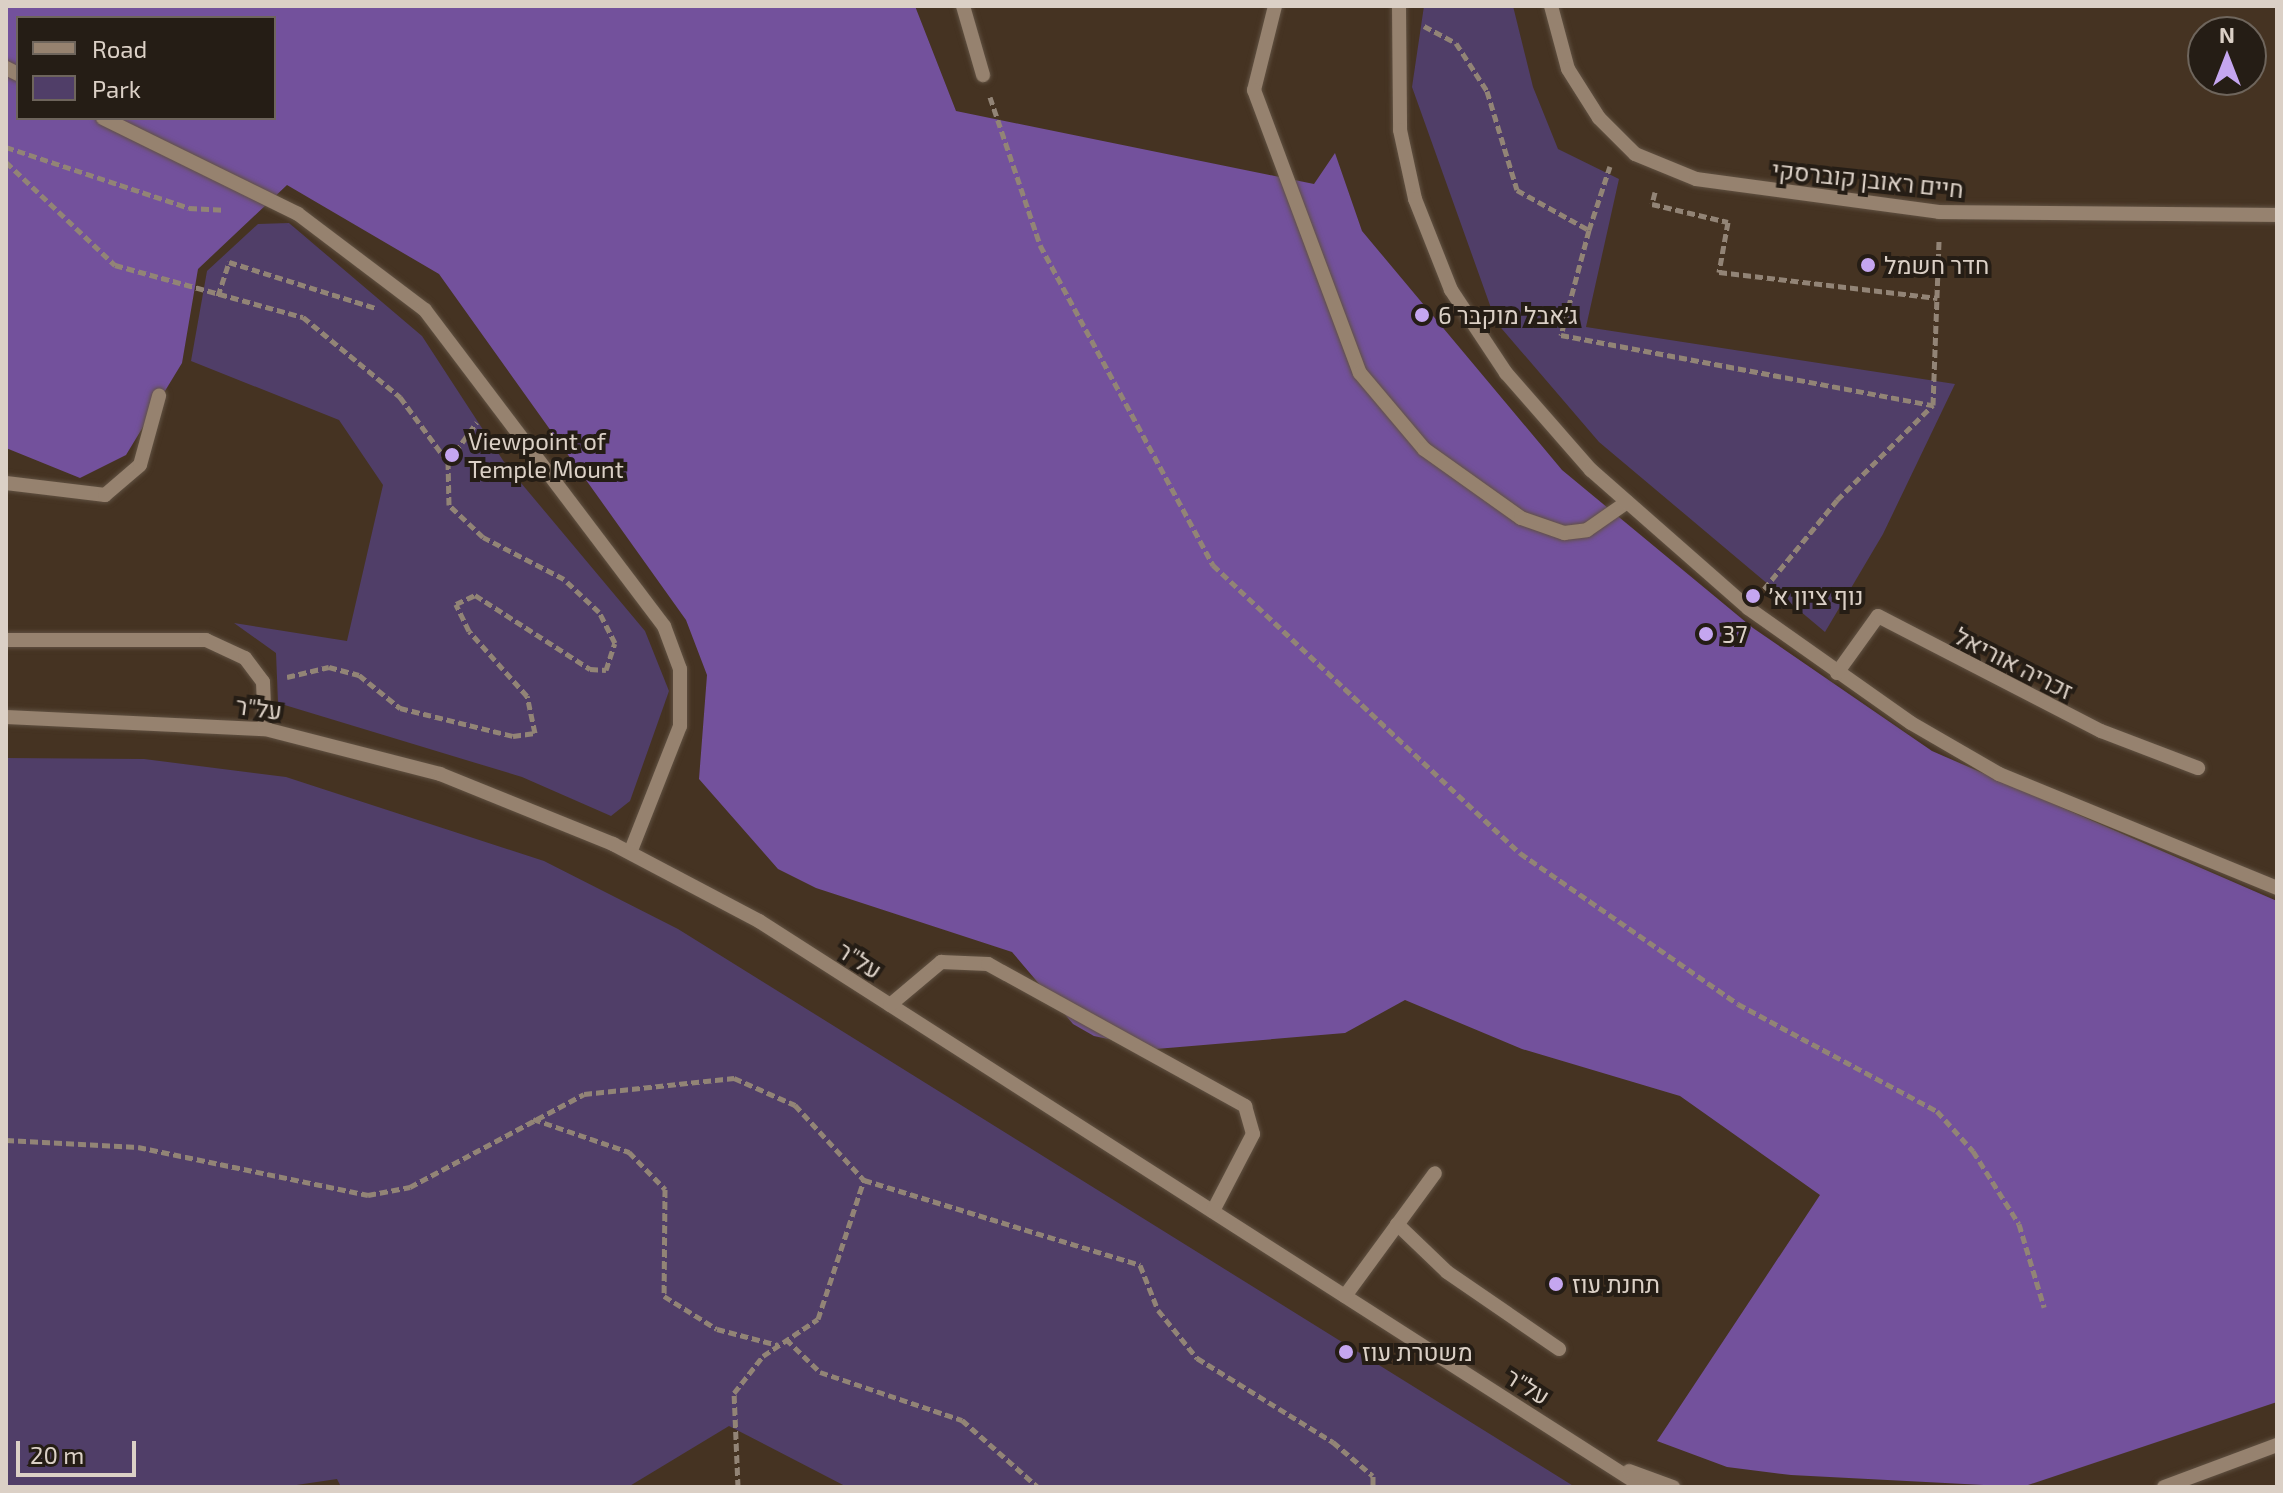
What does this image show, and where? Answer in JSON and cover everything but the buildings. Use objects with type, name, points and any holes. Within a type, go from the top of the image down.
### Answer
[{"type":"street","points":[[963,6],[983,75]]},
{"type":"street","points":[[1275,6],[1254,90],[1360,373],[1424,449],[1521,518],[1564,533],[1587,530],[1627,502]]},
{"type":"street","name":"חיים ראובן קוברסקי","points":[[1551,6],[1568,69],[1618,140],[1660,167],[1750,189],[1939,212],[2277,215]]},
{"type":"street","points":[[1399,10],[1400,130],[1415,199],[1451,290],[1506,373],[1627,502],[1748,608],[1837,673],[1999,774],[2277,888]]},
{"type":"street","points":[[107,120],[298,214],[425,310],[664,626],[680,669],[680,726],[630,853]]},
{"type":"street","points":[[6,483],[105,495],[140,465],[159,396]]},
{"type":"street","name":"זכריה אוריאל","points":[[1837,673],[1878,616],[2101,731],[2198,768]]},
{"type":"street","points":[[6,640],[206,640],[245,658],[263,682],[265,729]]},
{"type":"street","name":"על\"ר","points":[[6,717],[265,729],[440,774],[630,853],[759,921],[1643,1487]]},
{"type":"street","points":[[890,1005],[941,962],[988,964],[1245,1106],[1253,1134],[1213,1211]]},
{"type":"street","points":[[1345,1296],[1435,1173]]},
{"type":"street","points":[[1397,1224],[1447,1272],[1559,1349]]},
{"type":"street","points":[[2164,1487],[2277,1445]]},
{"type":"street","name":"על\"ר","points":[[1606,1462],[1673,1487]]},
{"type":"path","points":[[1399,10],[1456,43],[1487,91],[1517,190],[1589,230]]},
{"type":"path","points":[[983,75],[1040,245],[1213,565],[1520,853],[1738,1004],[1937,1111],[1973,1151],[2019,1224],[2044,1307]]},
{"type":"path","points":[[1618,140],[1589,230],[1561,335],[1933,405]]},
{"type":"path","points":[[6,147],[189,208],[235,210]]},
{"type":"path","points":[[6,162],[115,265],[218,296],[303,317],[400,397],[448,462]]},
{"type":"path","points":[[1660,167],[1652,204],[1728,222],[1719,272],[1937,298]]},
{"type":"path","points":[[1748,608],[1837,500],[1933,405],[1939,212]]},
{"type":"path","points":[[218,296],[229,262],[357,307],[425,310]]},
{"type":"path","points":[[263,682],[329,667],[359,675],[400,708],[513,736],[535,733],[527,696],[469,631],[456,604],[475,595],[590,669],[606,670],[615,643],[599,612],[564,579],[483,537],[449,505],[448,462],[468,426],[501,410]]},
{"type":"path","points":[[6,1140],[138,1147],[368,1195],[410,1187],[584,1094],[734,1078],[795,1105],[864,1180],[1140,1265],[1158,1310],[1197,1358],[1333,1442],[1373,1476],[1373,1487]]},
{"type":"path","points":[[533,1119],[629,1152],[665,1189],[664,1296],[717,1329],[778,1345]]},
{"type":"path","points":[[738,1487],[734,1393],[778,1345],[818,1319],[864,1180]]},
{"type":"path","points":[[786,1339],[820,1372],[962,1420],[1038,1487]]},
{"type":"green space","points":[[1424,6],[1513,6],[1533,87],[1558,149],[1619,179],[1586,327],[1955,384],[1883,534],[1825,632],[1599,442],[1496,322],[1412,87]]},
{"type":"green space","points":[[289,223],[422,336],[506,465],[645,631],[669,691],[630,801],[611,816],[522,777],[278,703],[276,653],[234,623],[347,641],[383,485],[339,420],[191,361],[207,271],[258,224]]},
{"type":"green space","points":[[6,758],[144,759],[286,777],[544,861],[678,929],[1575,1487],[847,1487],[729,1426],[628,1487],[341,1487],[337,1479],[283,1487],[6,1487]]},
{"type":"shaded area","points":[[6,6],[915,6],[956,111],[1314,184],[1335,153],[1362,231],[1562,470],[1753,628],[1932,751],[2277,901],[2277,1402],[2022,1487],[1791,1475],[1727,1467],[1657,1441],[1820,1195],[1680,1096],[1522,1049],[1405,1000],[1345,1033],[1156,1049],[1094,1036],[1073,1024],[1012,952],[816,888],[778,869],[699,779],[707,675],[686,620],[439,274],[287,185],[198,269],[182,363],[126,455],[80,478],[6,448]]},
{"type":"place","name":"חדר חשמל","points":[[1868,265]]},
{"type":"place","name":"ג׳אבל מוקבר 6","points":[[1422,315]]},
{"type":"place","name":"Viewpoint of Temple Mount","points":[[452,455]]},
{"type":"place","name":"נוף ציון א׳","points":[[1753,596]]},
{"type":"place","name":"37","points":[[1706,634]]},
{"type":"place","name":"תחנת עוז","points":[[1556,1284]]},
{"type":"place","name":"משטרת עוז","points":[[1346,1352]]}]
